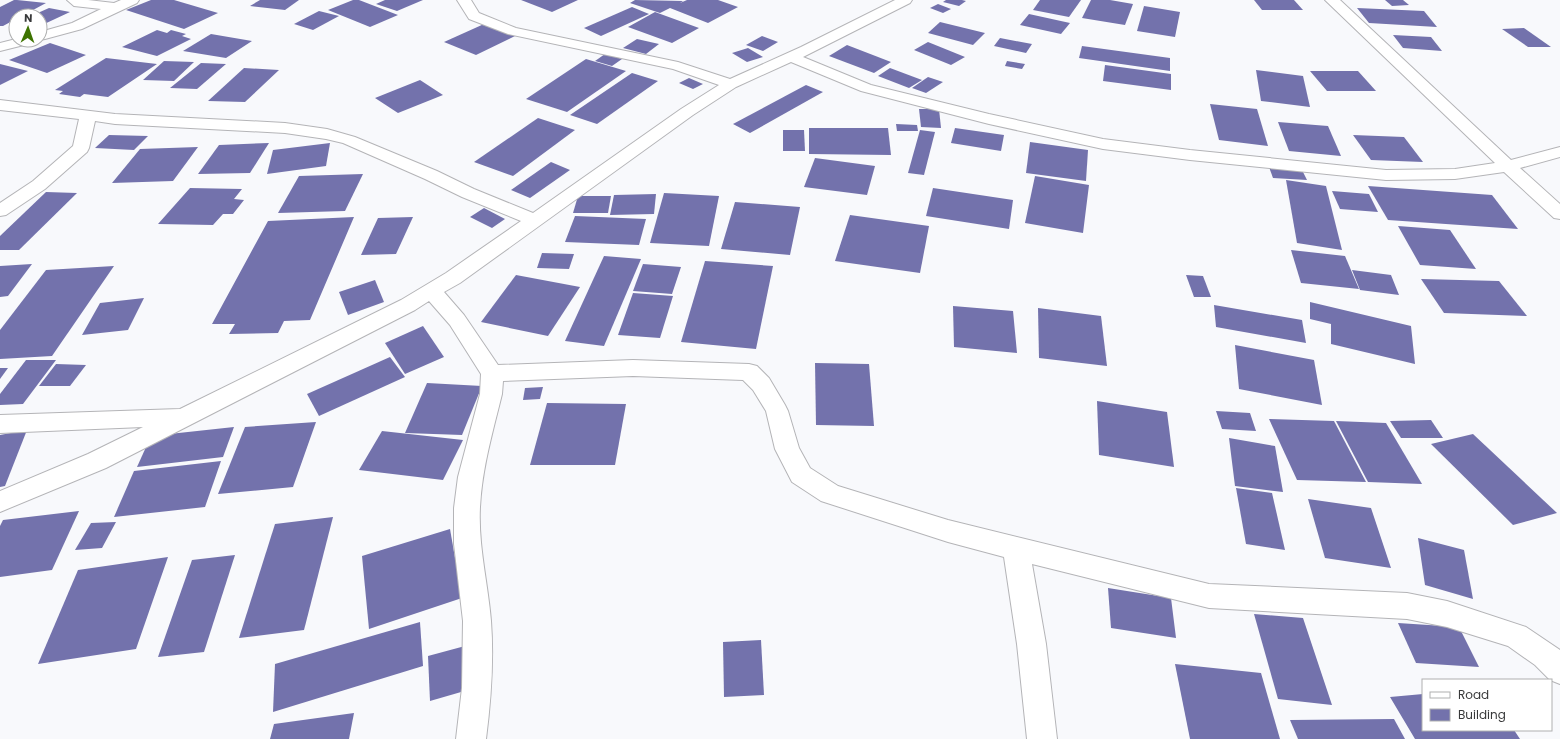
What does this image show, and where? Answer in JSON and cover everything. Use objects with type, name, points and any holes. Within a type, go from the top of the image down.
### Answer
[{"type":"street","points":[[74,0],[79,3],[116,7]]},
{"type":"street","points":[[48,34],[77,26],[132,0]]},
{"type":"street","points":[[464,0],[474,16],[513,31],[678,66],[731,84]]},
{"type":"street","points":[[0,502],[97,461],[408,304],[453,278],[686,112],[731,84],[790,57],[905,0]]},
{"type":"street","points":[[1332,0],[1507,166],[1560,214]]},
{"type":"street","points":[[790,57],[866,88],[989,119],[1103,144],[1190,155],[1386,175],[1455,174],[1507,166],[1560,152]]},
{"type":"street","points":[[0,105],[115,120],[285,128],[328,134],[349,140],[431,174],[468,193],[535,220]]},
{"type":"street","points":[[0,211],[39,185],[81,148],[88,116]]},
{"type":"street","points":[[431,290],[456,320],[492,372],[491,394],[470,477],[467,508],[467,544],[477,621],[477,688],[471,739]]},
{"type":"street","points":[[492,372],[634,368],[749,372],[761,384],[777,411],[787,450],[801,475],[830,494],[948,531],[1209,596],[1407,606],[1447,614],[1516,636],[1545,655],[1560,670]]},
{"type":"street","points":[[0,424],[184,416]]},
{"type":"street","points":[[1016,549],[1027,602],[1038,690],[1042,739]]},
{"type":"building","points":[[14,0],[46,3],[37,8],[8,8],[8,23],[3,26],[0,26],[0,7]]},
{"type":"building","points":[[151,0],[174,0],[218,13],[184,29],[126,10]]},
{"type":"building","points":[[260,0],[299,0],[285,10],[250,6]]},
{"type":"building","points":[[353,0],[359,0],[398,15],[370,27],[328,10]]},
{"type":"building","points":[[385,0],[423,0],[397,11],[376,4]]},
{"type":"building","points":[[521,0],[578,0],[552,12]]},
{"type":"building","points":[[635,0],[683,1],[680,3],[687,0],[718,0],[738,7],[708,23],[670,8],[660,13],[630,3]]},
{"type":"building","points":[[946,0],[966,1],[959,6],[943,2]]},
{"type":"building","points":[[1040,0],[1081,0],[1069,17],[1033,10]]},
{"type":"building","points":[[1091,0],[1110,0],[1133,4],[1125,25],[1082,18]]},
{"type":"building","points":[[1254,0],[1294,0],[1303,10],[1262,10]]},
{"type":"building","points":[[1385,0],[1403,0],[1409,5],[1392,6]]},
{"type":"building","points":[[938,4],[951,9],[943,13],[930,8]]},
{"type":"building","points":[[1144,6],[1180,12],[1175,37],[1137,31]]},
{"type":"building","points":[[632,7],[649,14],[601,36],[584,28]]},
{"type":"building","points":[[49,8],[70,12],[48,22]]},
{"type":"building","points":[[1357,8],[1424,11],[1437,27],[1369,23]]},
{"type":"building","points":[[319,11],[339,16],[313,30],[294,24]]},
{"type":"building","points":[[655,12],[699,28],[672,43],[628,27]]},
{"type":"building","points":[[1029,14],[1070,23],[1061,34],[1020,25]]},
{"type":"building","points":[[940,22],[985,33],[973,45],[928,33]]},
{"type":"building","points":[[484,24],[515,36],[476,55],[444,42]]},
{"type":"building","points":[[1524,28],[1551,47],[1528,47],[1502,29]]},
{"type":"building","points":[[157,30],[167,33],[171,30],[186,34],[182,36],[191,39],[157,56],[122,47]]},
{"type":"building","points":[[211,34],[252,41],[226,58],[183,51]]},
{"type":"building","points":[[1393,35],[1431,37],[1442,51],[1403,48]]},
{"type":"building","points":[[762,36],[778,42],[763,51],[746,45]]},
{"type":"building","points":[[1000,38],[1032,44],[1026,53],[994,46]]},
{"type":"building","points":[[637,39],[659,44],[646,54],[623,48]]},
{"type":"building","points":[[928,42],[965,57],[951,65],[914,50]]},
{"type":"building","points":[[50,43],[86,55],[47,73],[9,60],[38,48],[48,48],[48,44]]},
{"type":"building","points":[[847,45],[891,62],[874,73],[829,56]]},
{"type":"building","points":[[1082,46],[1170,58],[1170,71],[1079,58]]},
{"type":"building","points":[[748,48],[763,57],[747,62],[732,53]]},
{"type":"building","points":[[605,54],[622,59],[612,66],[595,61]]},
{"type":"building","points":[[106,58],[157,64],[108,97],[84,94],[80,97],[59,94],[63,91],[55,90]]},
{"type":"building","points":[[586,59],[626,71],[567,112],[526,99]]},
{"type":"building","points":[[164,61],[194,62],[174,81],[143,80]]},
{"type":"building","points":[[1007,61],[1025,64],[1022,69],[1005,66]]},
{"type":"building","points":[[201,63],[226,64],[197,89],[170,88]]},
{"type":"building","points":[[0,64],[28,71],[0,85]]},
{"type":"building","points":[[1105,65],[1171,74],[1171,90],[1103,81]]},
{"type":"building","points":[[244,68],[279,70],[245,102],[208,101]]},
{"type":"building","points":[[890,68],[922,80],[909,88],[878,76]]},
{"type":"building","points":[[1256,70],[1303,76],[1310,107],[1261,101]]},
{"type":"building","points":[[1310,71],[1358,71],[1376,91],[1327,91]]},
{"type":"building","points":[[632,73],[658,81],[597,124],[570,115]]},
{"type":"building","points":[[928,77],[943,82],[926,93],[912,88]]},
{"type":"building","points":[[689,78],[703,84],[693,89],[679,83]]},
{"type":"building","points":[[420,80],[443,95],[398,113],[375,98]]},
{"type":"building","points":[[806,85],[823,92],[750,133],[733,124]]},
{"type":"building","points":[[1210,104],[1257,109],[1268,146],[1219,140]]},
{"type":"building","points":[[919,109],[939,109],[941,128],[921,127]]},
{"type":"building","points":[[538,118],[575,130],[513,176],[474,162]]},
{"type":"building","points":[[1278,122],[1328,126],[1341,156],[1289,151]]},
{"type":"building","points":[[896,124],[917,125],[918,131],[897,131]]},
{"type":"building","points":[[809,128],[888,128],[891,155],[809,154]]},
{"type":"building","points":[[955,128],[1004,135],[1001,151],[951,143]]},
{"type":"building","points":[[783,130],[804,130],[805,151],[783,151]]},
{"type":"building","points":[[920,130],[935,132],[924,175],[908,173]]},
{"type":"building","points":[[109,135],[148,136],[134,150],[95,148]]},
{"type":"building","points":[[1353,135],[1404,137],[1423,162],[1371,160]]},
{"type":"building","points":[[1030,142],[1088,150],[1086,181],[1026,173]]},
{"type":"building","points":[[269,143],[250,173],[198,174],[219,145]]},
{"type":"building","points":[[330,143],[326,166],[267,174],[273,150]]},
{"type":"building","points":[[198,147],[173,181],[112,183],[140,149]]},
{"type":"building","points":[[815,158],[875,166],[867,195],[804,187]]},
{"type":"building","points":[[551,162],[570,170],[530,198],[511,190]]},
{"type":"building","points":[[1269,167],[1302,170],[1307,180],[1273,178]]},
{"type":"building","points":[[363,174],[345,211],[278,213],[299,176]]},
{"type":"building","points":[[1035,176],[1089,185],[1083,233],[1025,223]]},
{"type":"building","points":[[1286,180],[1326,186],[1342,250],[1297,243]]},
{"type":"building","points":[[1368,186],[1492,195],[1518,229],[1388,220]]},
{"type":"building","points":[[190,188],[242,189],[234,199],[244,200],[233,214],[223,214],[213,225],[158,224]]},
{"type":"building","points":[[933,188],[1013,200],[1009,229],[926,216]]},
{"type":"building","points":[[1332,191],[1369,194],[1378,212],[1340,209]]},
{"type":"building","points":[[46,192],[77,193],[19,250],[0,250],[0,236]]},
{"type":"building","points":[[664,193],[719,196],[709,246],[650,243]]},
{"type":"building","points":[[656,194],[654,214],[610,215],[614,195]]},
{"type":"building","points":[[578,196],[611,196],[608,213],[573,213]]},
{"type":"building","points":[[735,202],[800,207],[790,255],[721,249]]},
{"type":"building","points":[[484,208],[505,219],[492,228],[470,217]]},
{"type":"building","points":[[850,215],[929,226],[920,273],[835,261]]},
{"type":"building","points":[[575,216],[646,219],[639,245],[565,242]]},
{"type":"building","points":[[354,217],[310,320],[284,321],[278,333],[229,334],[235,324],[212,324],[268,221]]},
{"type":"building","points":[[413,217],[396,254],[361,255],[378,218]]},
{"type":"building","points":[[1398,226],[1450,230],[1476,269],[1420,265]]},
{"type":"building","points":[[1291,250],[1345,256],[1359,289],[1301,283]]},
{"type":"building","points":[[542,253],[574,254],[569,269],[537,268]]},
{"type":"building","points":[[604,256],[641,259],[604,346],[565,341]]},
{"type":"building","points":[[705,261],[773,266],[756,349],[681,342]]},
{"type":"building","points":[[32,264],[8,296],[0,297],[0,266]]},
{"type":"building","points":[[643,264],[681,267],[672,294],[633,291]]},
{"type":"building","points":[[114,266],[52,356],[0,359],[0,330],[46,270]]},
{"type":"building","points":[[1352,270],[1391,275],[1399,295],[1360,290]]},
{"type":"building","points":[[516,275],[580,287],[548,336],[481,322]]},
{"type":"building","points":[[1186,275],[1203,276],[1211,297],[1194,297]]},
{"type":"building","points":[[1421,279],[1499,281],[1527,316],[1444,313]]},
{"type":"building","points":[[375,280],[384,302],[348,315],[339,292]]},
{"type":"building","points":[[633,293],[673,296],[660,338],[618,335]]},
{"type":"building","points":[[144,298],[128,330],[82,335],[100,303]]},
{"type":"building","points":[[1310,302],[1411,326],[1415,364],[1331,344],[1331,324],[1310,319]]},
{"type":"building","points":[[1214,305],[1302,320],[1306,343],[1216,327]]},
{"type":"building","points":[[953,306],[1013,311],[1017,353],[954,347]]},
{"type":"building","points":[[1038,308],[1101,316],[1107,366],[1039,358]]},
{"type":"building","points":[[423,326],[444,357],[405,374],[385,343]]},
{"type":"building","points":[[1235,345],[1314,360],[1322,405],[1239,389]]},
{"type":"building","points":[[390,357],[405,377],[319,416],[307,394]]},
{"type":"building","points":[[26,360],[56,360],[23,404],[0,405],[0,394]]},
{"type":"building","points":[[815,363],[869,364],[874,426],[816,425]]},
{"type":"building","points":[[56,364],[86,365],[70,386],[39,386]]},
{"type":"building","points":[[0,368],[8,368],[0,379]]},
{"type":"building","points":[[427,383],[482,386],[462,435],[405,433]]},
{"type":"building","points":[[543,387],[540,399],[523,400],[525,388]]},
{"type":"building","points":[[1097,401],[1167,412],[1174,467],[1099,455]]},
{"type":"building","points":[[547,403],[626,404],[615,465],[530,465]]},
{"type":"building","points":[[1216,411],[1250,413],[1256,431],[1222,429]]},
{"type":"building","points":[[1269,419],[1334,421],[1366,482],[1297,480]]},
{"type":"building","points":[[1431,420],[1443,438],[1401,438],[1390,421]]},
{"type":"building","points":[[1336,421],[1386,423],[1422,484],[1368,482]]},
{"type":"building","points":[[316,422],[293,487],[218,494],[245,427]]},
{"type":"building","points":[[234,427],[223,457],[137,467],[151,436]]},
{"type":"building","points":[[27,430],[5,486],[0,487],[0,435]]},
{"type":"building","points":[[382,431],[463,440],[443,480],[359,470]]},
{"type":"building","points":[[1473,434],[1557,513],[1513,525],[1431,444]]},
{"type":"building","points":[[1229,438],[1275,446],[1283,492],[1235,486]]},
{"type":"building","points":[[221,461],[205,507],[114,517],[134,471]]},
{"type":"building","points":[[1236,488],[1272,493],[1285,550],[1246,544]]},
{"type":"building","points":[[1308,499],[1371,508],[1391,568],[1325,558]]},
{"type":"building","points":[[79,511],[52,570],[0,577],[0,526],[3,520]]},
{"type":"building","points":[[333,517],[304,630],[239,638],[275,524]]},
{"type":"building","points":[[116,522],[102,548],[75,550],[91,523]]},
{"type":"building","points":[[450,529],[462,598],[369,629],[362,556]]},
{"type":"building","points":[[1418,538],[1464,550],[1473,599],[1425,585]]},
{"type":"building","points":[[235,555],[204,652],[158,657],[192,560]]},
{"type":"building","points":[[168,557],[136,649],[38,664],[78,570]]},
{"type":"building","points":[[1108,588],[1171,598],[1176,638],[1111,628]]},
{"type":"building","points":[[1254,614],[1303,618],[1332,705],[1278,699]]},
{"type":"building","points":[[420,622],[423,666],[273,712],[275,664]]},
{"type":"building","points":[[1398,623],[1459,627],[1479,667],[1416,663]]},
{"type":"building","points":[[761,640],[764,695],[724,697],[723,642]]},
{"type":"building","points":[[465,646],[468,690],[430,701],[428,656]]},
{"type":"building","points":[[1175,664],[1261,673],[1280,739],[1190,739]]},
{"type":"building","points":[[1422,694],[1422,731],[1515,731],[1520,739],[1415,739],[1390,697]]},
{"type":"building","points":[[354,713],[349,739],[270,739],[274,724]]},
{"type":"building","points":[[1394,719],[1405,739],[1298,739],[1290,720]]}]
